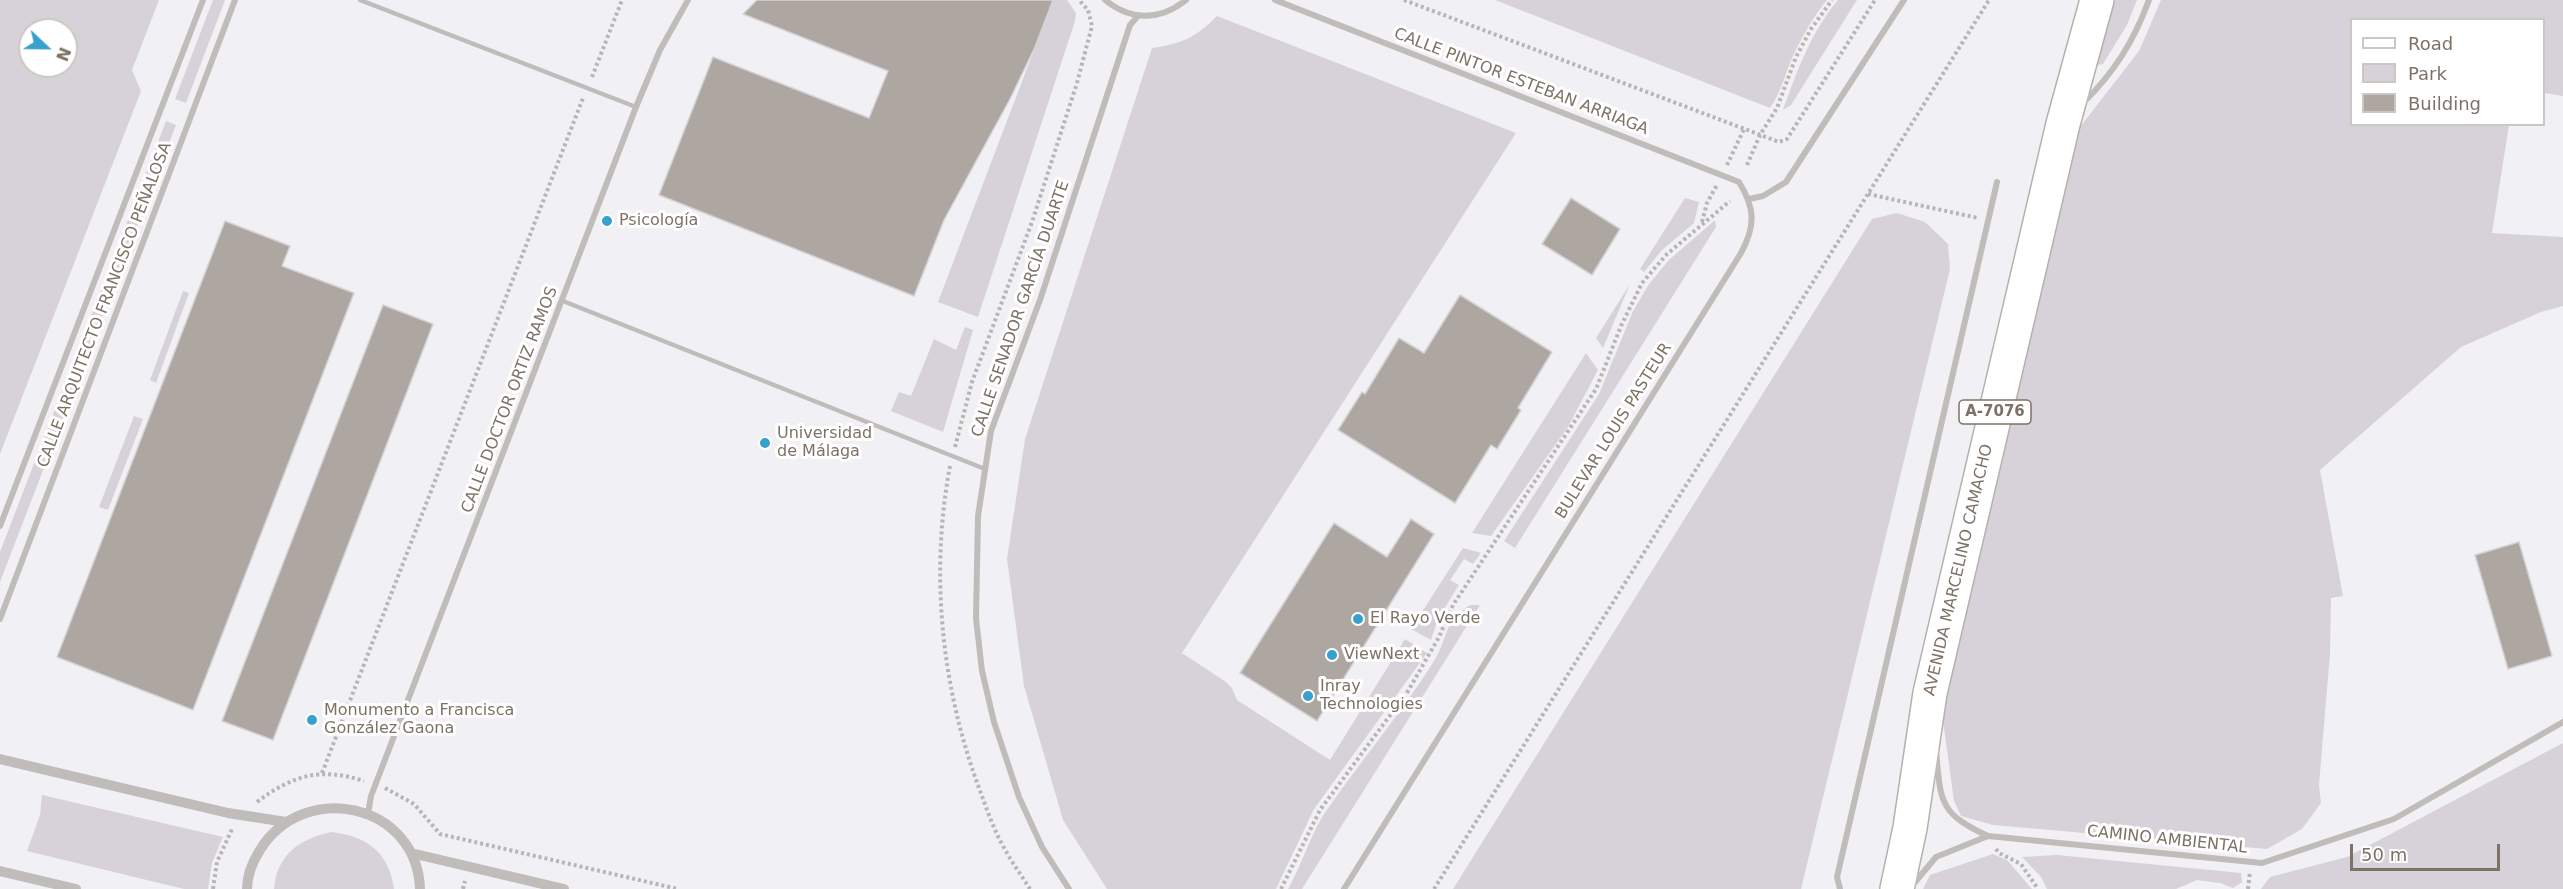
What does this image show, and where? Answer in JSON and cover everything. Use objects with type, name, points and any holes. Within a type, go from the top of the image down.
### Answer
[{"type":"main road","name":"AVENIDA MARCELINO CAMACHO","points":[[1907,888],[1910,828],[1932,708],[2062,124],[2097,0]]},
{"type":"street","name":"CALLE ARQUITECTO FRANCISCO PEÑALOSA","points":[[0,526],[203,0]]},
{"type":"street","name":"CALLE ARQUITECTO FRANCISCO PEÑALOSA","points":[[0,619],[235,0]]},
{"type":"street","name":"CALLE DOCTOR ORTIZ RAMOS","points":[[368,814],[376,785],[636,107],[660,50],[688,0]]},
{"type":"street","points":[[1105,0],[1120,11],[1138,16],[1155,16],[1171,11],[1186,0]]},
{"type":"street","name":"CALLE PINTOR ESTEBAN ARRIAGA","points":[[1275,0],[1723,174],[1739,182],[1749,199]]},
{"type":"street","points":[[1749,199],[1763,196],[1786,182],[1904,0]]},
{"type":"street","points":[[2062,124],[2108,79],[2138,29],[2149,0]]},
{"type":"street","name":"CALLE SENADOR GARCÍA DUARTE","points":[[1069,889],[1042,847],[1019,798],[994,722],[982,670],[976,618],[975,567],[978,516],[991,431],[1044,290],[1130,25],[1138,16]]},
{"type":"street","points":[[1840,889],[1837,877],[1997,182]]},
{"type":"street","name":"BULEVAR LOUIS PASTEUR","points":[[1344,889],[1741,253],[1750,237],[1753,215],[1749,199]]},
{"type":"street","name":"CAMINO AMBIENTAL","points":[[1935,744],[1939,790],[1948,811],[1966,826],[1988,836],[2262,863],[2394,819],[2563,722]]},
{"type":"street","points":[[0,759],[242,816],[285,822]]},
{"type":"street","points":[[247,889],[254,860],[267,838],[285,822],[312,810],[340,807],[368,814],[393,830],[411,853],[420,878],[420,889]]},
{"type":"street","name":"CAMINO AMBIENTAL","points":[[1907,888],[1936,857],[1988,836]]},
{"type":"street","points":[[411,853],[564,889]]},
{"type":"street","points":[[0,871],[76,889]]},
{"type":"lane","points":[[360,0],[636,107]]},
{"type":"lane","points":[[563,301],[985,469]]},
{"type":"path","points":[[322,774],[622,0]]},
{"type":"path","points":[[1404,0],[1779,142],[1787,139],[1875,0]]},
{"type":"path","points":[[1747,165],[1760,135],[1778,108],[1796,57],[1811,29],[1832,0]]},
{"type":"path","points":[[1434,889],[1989,0]]},
{"type":"path","points":[[1868,194],[1988,221]]},
{"type":"path","points":[[1281,889],[1320,810],[1408,691],[1453,605],[1596,389],[1621,326],[1642,283],[1666,255],[1730,201]]},
{"type":"path","points":[[1702,223],[1707,203]]},
{"type":"path","points":[[213,889],[217,862],[224,842],[242,816],[257,801],[278,786],[301,777],[342,774],[376,785],[414,804],[440,834],[678,889]]},
{"type":"path","points":[[1988,836],[1999,853],[2021,864],[2038,889]]},
{"type":"green space","points":[[0,0],[159,0],[132,70],[141,91],[0,454]]},
{"type":"green space","points":[[213,0],[225,0],[186,103],[175,99]]},
{"type":"green space","points":[[1053,0],[1067,0],[1076,13],[1075,21],[978,317],[938,302]]},
{"type":"green space","points":[[1495,0],[1827,0],[1812,20],[1800,42],[1770,108]]},
{"type":"green space","points":[[1838,0],[1857,0],[1791,105],[1783,110],[1799,66],[1812,39]]},
{"type":"green space","points":[[2106,0],[2137,0],[2127,25],[2103,64],[2093,66]]},
{"type":"green space","points":[[2161,0],[2563,0],[2563,96],[2545,93],[2545,18],[2350,18],[2350,126],[2509,126],[2492,233],[2563,237],[2563,306],[2541,312],[2461,347],[2320,470],[2343,596],[2331,598],[2330,654],[2319,785],[2321,803],[2302,829],[2267,849],[1993,825],[1961,816],[1954,801],[1939,692],[2066,145],[2139,51]]},
{"type":"green space","points":[[1217,16],[1516,133],[1182,653],[1226,682],[1232,688],[1237,700],[1330,760],[1405,639],[1427,653],[1314,809],[1276,889],[1107,889],[1063,820],[1024,686],[1007,559],[1025,439],[1152,48],[1188,38]]},
{"type":"green space","points":[[166,121],[176,125],[0,582],[0,552]]},
{"type":"green space","points":[[1685,198],[1699,202],[1694,223],[1662,250],[1644,272],[1640,269]]},
{"type":"green space","points":[[1897,213],[1925,222],[1948,244],[1950,269],[1801,889],[1453,889],[1872,219]]},
{"type":"green space","points":[[1715,220],[1716,227],[1515,548],[1504,541],[1599,394],[1633,311],[1649,284],[1669,260]]},
{"type":"green space","points":[[1630,284],[1603,348],[1596,338]]},
{"type":"green space","points":[[183,291],[189,293],[156,383],[150,380]]},
{"type":"green space","points":[[965,327],[973,330],[943,432],[891,411],[899,392],[911,396],[934,339],[956,350]]},
{"type":"green space","points":[[1586,353],[1598,370],[1568,427],[1491,536],[1472,533]]},
{"type":"green space","points":[[134,416],[143,419],[108,510],[99,507]]},
{"type":"green space","points":[[1463,548],[1481,553],[1473,564],[1464,559],[1450,580],[1459,585],[1438,619],[1431,640],[1411,629]]},
{"type":"green space","points":[[1470,605],[1480,605],[1302,889],[1288,889],[1323,816],[1422,680],[1439,652],[1450,624]]},
{"type":"green space","points":[[2563,743],[2563,889],[2261,889],[2270,877],[2347,857]]},
{"type":"green space","points":[[42,795],[223,837],[212,863],[208,889],[184,889],[27,851],[40,815]]},
{"type":"green space","points":[[331,832],[355,837],[374,848],[387,865],[394,889],[274,889],[280,866],[292,850],[309,839]]},
{"type":"green space","points":[[1993,854],[2007,860],[2032,889],[1923,889],[1930,875]]},
{"type":"green space","points":[[2057,855],[2241,873],[2242,882],[2233,888],[2220,883],[2197,880],[2176,889],[2047,889],[2041,877],[2022,857]]},
{"type":"building","points":[[757,0],[1053,0],[1035,47],[1010,99],[944,220],[914,296],[659,195],[713,57],[869,118],[888,71],[743,14]]},
{"type":"building","points":[[1571,198],[1620,229],[1592,275],[1542,244]]},
{"type":"building","points":[[225,221],[290,246],[282,266],[354,293],[193,710],[57,657]]},
{"type":"building","points":[[1460,295],[1552,352],[1518,408],[1521,410],[1497,449],[1491,445],[1455,503],[1338,430],[1362,392],[1365,394],[1399,338],[1424,353]]},
{"type":"building","points":[[383,305],[433,324],[273,740],[222,721]]},
{"type":"building","name":"El Rayo Verde","points":[[1411,519],[1434,534],[1317,721],[1240,673],[1334,523],[1387,557]]},
{"type":"building","points":[[2519,542],[2552,656],[2508,669],[2475,555]]},
{"type":"place","name":"Psicología","points":[[607,221]]},
{"type":"place","name":"Universidad de Málaga","points":[[765,443]]},
{"type":"place","name":"El Rayo Verde","points":[[1358,619]]},
{"type":"place","name":"ViewNext","points":[[1332,655]]},
{"type":"place","name":"Inray Technologies","points":[[1308,696]]},
{"type":"place","name":"Monumento a Francisca González Gaona","points":[[312,720]]}]
